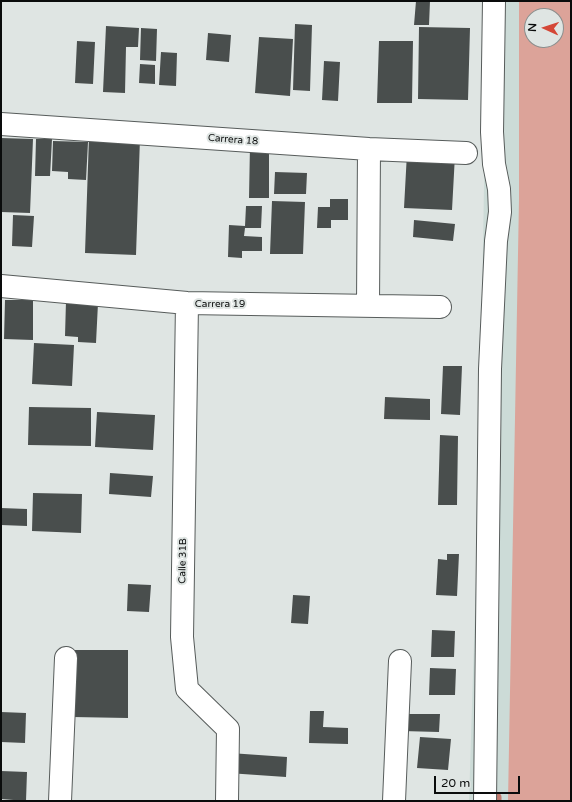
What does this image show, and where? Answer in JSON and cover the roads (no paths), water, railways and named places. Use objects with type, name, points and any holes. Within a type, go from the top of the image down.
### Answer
[{"type":"street","points":[[486,801],[490,369],[496,241],[500,212],[500,189],[494,164],[492,132],[494,1]]},
{"type":"street","name":"Carrera 18","points":[[1,124],[369,149],[466,153]]},
{"type":"street","points":[[368,305],[369,149]]},
{"type":"street","name":"Carrera 19","points":[[1,286],[187,303],[440,307]]},
{"type":"street","name":"Calle 31B","points":[[187,303],[182,637],[187,689],[228,729],[227,801]]},
{"type":"street","points":[[60,801],[66,658]]},
{"type":"street","points":[[394,801],[400,661]]}]
